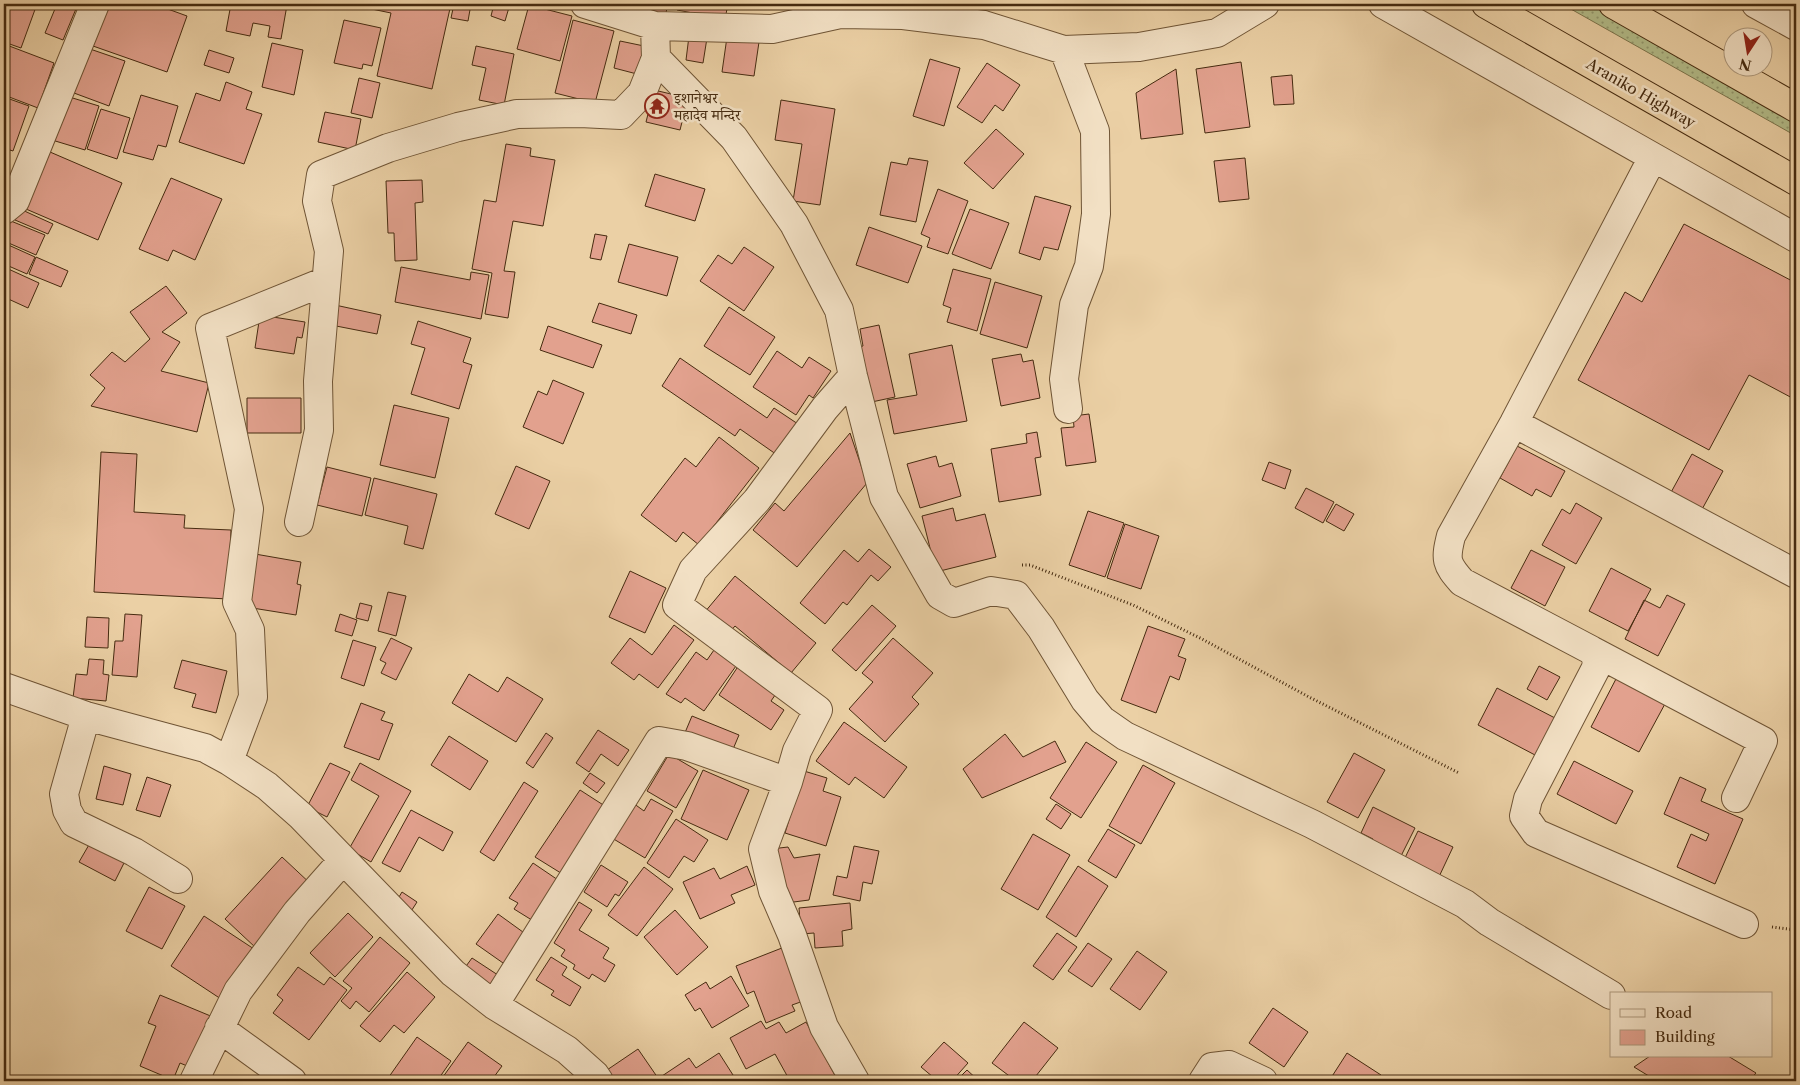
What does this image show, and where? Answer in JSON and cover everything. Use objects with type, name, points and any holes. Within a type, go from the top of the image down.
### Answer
[{"type":"highway","name":"Araniko Highway","points":[[1486,4],[1796,181]]},
{"type":"highway","points":[[1614,4],[1796,108]]},
{"type":"street","points":[[4,210],[15,201],[95,4]]},
{"type":"street","points":[[585,4],[654,26],[772,29],[840,14],[903,16],[984,25],[1064,50],[1139,46],[1217,33],[1265,4]]},
{"type":"street","points":[[1383,4],[1796,238]]},
{"type":"street","points":[[1756,4],[1796,26]]},
{"type":"street","points":[[299,522],[319,430],[318,381],[329,251],[317,201],[321,175],[388,148],[458,126],[517,114],[580,113],[621,115],[642,93],[656,58],[654,26]]},
{"type":"street","points":[[1064,50],[1095,131],[1096,214],[1089,266],[1074,305],[1064,379],[1068,409]]},
{"type":"street","points":[[656,58],[734,138],[794,224],[839,310],[853,376],[884,497],[940,595],[954,603],[991,591],[1016,595],[1042,628],[1085,700],[1102,720],[1125,736],[1312,824],[1465,904],[1489,922],[1610,994]]},
{"type":"street","points":[[1653,157],[1514,423],[1451,536],[1447,553],[1450,568],[1462,582],[1763,742],[1736,798]]},
{"type":"street","points":[[229,761],[253,697],[250,630],[237,602],[248,508],[210,328],[326,280]]},
{"type":"street","points":[[853,376],[825,408],[758,500],[692,570],[677,605],[818,710],[797,751],[788,782],[762,849],[773,891],[792,935],[824,1027],[855,1081]]},
{"type":"street","points":[[1514,423],[1796,574]]},
{"type":"street","points":[[1591,650],[1597,658],[1596,668],[1528,799],[1524,816],[1536,833],[1744,924]]},
{"type":"street","points":[[4,687],[86,716],[205,748],[267,786],[301,816],[453,973],[494,1005],[567,1050],[595,1075],[599,1081]]},
{"type":"street","points":[[86,716],[64,794],[67,810],[74,822],[134,852],[178,879]]},
{"type":"street","points":[[494,1005],[659,742],[687,746],[788,782]]},
{"type":"street","points":[[194,1081],[238,990],[297,912],[343,860]]},
{"type":"street","points":[[219,1028],[292,1081]]},
{"type":"street","points":[[1203,1081],[1212,1067],[1229,1066],[1263,1081]]},
{"type":"path","points":[[1020,564],[1030,565],[1142,610],[1202,639],[1309,697],[1459,773]]},
{"type":"green space","points":[[1562,4],[1596,4],[1722,75],[1722,78],[1727,78],[1796,117],[1796,136]]},
{"type":"building","points":[[5,4],[37,4],[21,48],[4,42]]},
{"type":"building","points":[[57,4],[78,4],[63,40],[45,33]]},
{"type":"building","points":[[109,4],[154,4],[187,16],[167,72],[93,46]]},
{"type":"building","points":[[231,4],[287,5],[281,39],[268,37],[270,26],[253,23],[250,36],[226,31]]},
{"type":"building","points":[[362,4],[451,4],[432,89],[377,76],[391,13],[362,7]]},
{"type":"building","points":[[454,4],[471,4],[468,21],[451,18]]},
{"type":"building","points":[[494,4],[510,4],[505,21],[491,16]]},
{"type":"building","points":[[622,4],[668,4],[665,17]]},
{"type":"building","points":[[678,4],[728,4],[725,19],[677,10]]},
{"type":"building","points":[[529,5],[572,16],[560,61],[517,49]]},
{"type":"building","points":[[344,20],[381,28],[372,66],[363,64],[362,69],[334,63]]},
{"type":"building","points":[[573,20],[614,31],[595,103],[555,93]]},
{"type":"building","points":[[689,36],[707,38],[703,63],[686,60]]},
{"type":"building","points":[[727,37],[759,42],[754,76],[722,72]]},
{"type":"building","points":[[620,41],[644,46],[637,74],[614,68]]},
{"type":"building","points":[[272,43],[303,50],[294,95],[262,87]]},
{"type":"building","points":[[4,44],[54,63],[38,108],[4,95]]},
{"type":"building","points":[[476,46],[514,54],[504,105],[479,100],[486,68],[472,65]]},
{"type":"building","points":[[90,49],[125,61],[109,106],[74,93]]},
{"type":"building","points":[[209,50],[234,58],[229,73],[204,65]]},
{"type":"building","points":[[930,59],[960,68],[944,126],[913,116]]},
{"type":"building","points":[[1241,62],[1250,127],[1205,133],[1196,69]]},
{"type":"building","points":[[987,63],[1020,85],[1003,111],[995,105],[982,123],[957,107]]},
{"type":"building","points":[[1176,69],[1183,134],[1141,139],[1136,93]]},
{"type":"building","points":[[1292,75],[1294,104],[1274,105],[1271,77]]},
{"type":"building","points":[[359,78],[380,83],[372,118],[351,113]]},
{"type":"building","points":[[226,82],[252,92],[246,109],[262,114],[244,164],[179,142],[196,93],[220,101]]},
{"type":"building","points":[[654,90],[688,98],[680,130],[646,122]]},
{"type":"building","points":[[141,95],[178,106],[166,147],[158,145],[153,160],[123,152]]},
{"type":"building","points":[[66,96],[99,106],[85,150],[52,140]]},
{"type":"building","points":[[4,97],[29,106],[13,151],[4,148]]},
{"type":"building","points":[[781,100],[835,109],[820,205],[793,201],[802,144],[775,140]]},
{"type":"building","points":[[101,109],[130,118],[117,159],[87,149]]},
{"type":"building","points":[[325,112],[361,119],[355,150],[318,142]]},
{"type":"building","points":[[996,129],[1024,154],[993,189],[964,163]]},
{"type":"building","points":[[506,144],[531,148],[530,156],[555,160],[543,226],[513,221],[504,271],[515,272],[508,318],[485,314],[492,273],[472,269],[484,200],[496,202]]},
{"type":"building","points":[[4,148],[10,150],[4,168]]},
{"type":"building","points":[[50,152],[122,183],[98,240],[26,209]]},
{"type":"building","points":[[909,158],[928,161],[916,222],[880,215],[891,162],[907,165]]},
{"type":"building","points":[[1245,158],[1249,199],[1219,202],[1214,161]]},
{"type":"building","points":[[655,174],[705,189],[695,221],[645,206]]},
{"type":"building","points":[[171,178],[222,199],[195,260],[173,250],[168,261],[139,249]]},
{"type":"building","points":[[422,180],[423,202],[415,203],[417,260],[395,261],[394,233],[388,233],[386,181]]},
{"type":"building","points":[[938,189],[968,201],[948,254],[927,247],[930,238],[921,234]]},
{"type":"building","points":[[1035,196],[1071,206],[1058,250],[1044,247],[1040,260],[1019,253]]},
{"type":"building","points":[[20,209],[53,224],[48,234],[15,220]]},
{"type":"building","points":[[970,209],[1009,223],[991,269],[952,254]]},
{"type":"building","points":[[6,219],[45,235],[36,255],[4,241]]},
{"type":"building","points":[[1684,224],[1796,283],[1796,400],[1749,375],[1709,450],[1578,380],[1625,292],[1642,302]]},
{"type":"building","points":[[869,227],[922,246],[908,283],[856,265]]},
{"type":"building","points":[[595,234],[607,236],[601,260],[590,258]]},
{"type":"building","points":[[4,243],[35,257],[27,274],[4,264]]},
{"type":"building","points":[[629,244],[678,257],[667,296],[618,282]]},
{"type":"building","points":[[744,247],[774,267],[744,311],[700,281],[718,255],[732,264]]},
{"type":"building","points":[[36,257],[68,271],[61,287],[29,274]]},
{"type":"building","points":[[4,267],[39,283],[28,308],[4,297]]},
{"type":"building","points":[[401,267],[470,280],[471,272],[489,275],[481,319],[395,302]]},
{"type":"building","points":[[953,269],[991,279],[977,331],[947,322],[951,308],[943,305]]},
{"type":"building","points":[[995,282],[1042,296],[1027,348],[980,334]]},
{"type":"building","points":[[166,286],[187,313],[162,332],[180,342],[161,371],[209,383],[197,432],[91,406],[105,388],[90,375],[112,352],[125,362],[150,339],[130,312]]},
{"type":"building","points":[[599,303],[637,315],[631,334],[592,322]]},
{"type":"building","points":[[335,305],[381,315],[377,334],[331,325]]},
{"type":"building","points":[[729,307],[775,337],[750,375],[704,346]]},
{"type":"building","points":[[260,315],[305,322],[302,338],[297,337],[294,354],[255,348]]},
{"type":"building","points":[[418,321],[471,338],[463,362],[472,365],[459,409],[411,394],[425,348],[411,344]]},
{"type":"building","points":[[879,325],[895,397],[867,403],[855,348],[863,346],[860,329]]},
{"type":"building","points":[[548,326],[602,345],[593,368],[540,350]]},
{"type":"building","points":[[952,345],[967,421],[894,434],[887,400],[917,395],[909,354]]},
{"type":"building","points":[[777,351],[802,368],[809,357],[831,371],[813,398],[809,395],[796,415],[753,387]]},
{"type":"building","points":[[1021,354],[1023,362],[1033,360],[1040,398],[1001,406],[992,359]]},
{"type":"building","points":[[680,358],[767,418],[774,408],[801,426],[780,457],[740,429],[735,436],[662,386]]},
{"type":"building","points":[[553,380],[584,393],[563,444],[523,427],[538,391],[547,395]]},
{"type":"building","points":[[247,398],[301,398],[301,433],[247,433]]},
{"type":"building","points":[[394,405],[449,418],[435,478],[380,465]]},
{"type":"building","points":[[1089,414],[1096,462],[1066,466],[1061,428],[1074,427],[1073,416]]},
{"type":"building","points":[[1037,432],[1041,457],[1035,458],[1041,495],[999,502],[991,449],[1027,443],[1026,434]]},
{"type":"building","points":[[850,433],[867,483],[797,567],[753,530],[775,503],[784,511]]},
{"type":"building","points":[[719,437],[759,468],[699,545],[683,532],[676,542],[641,515],[685,458],[696,467]]},
{"type":"building","points":[[1517,446],[1565,471],[1551,497],[1536,489],[1532,496],[1500,478]]},
{"type":"building","points":[[101,452],[137,454],[134,512],[185,515],[184,528],[231,530],[228,599],[94,592]]},
{"type":"building","points":[[1692,454],[1723,471],[1700,513],[1669,496]]},
{"type":"building","points":[[936,456],[939,467],[952,463],[961,496],[920,508],[907,464]]},
{"type":"building","points":[[1269,462],[1291,470],[1285,489],[1262,480]]},
{"type":"building","points":[[516,466],[550,481],[529,529],[495,514]]},
{"type":"building","points":[[327,467],[371,478],[362,516],[317,505]]},
{"type":"building","points":[[374,478],[437,494],[423,549],[404,544],[408,526],[365,515]]},
{"type":"building","points":[[1306,488],[1334,502],[1323,523],[1295,508]]},
{"type":"building","points":[[1576,503],[1602,518],[1576,564],[1542,545],[1562,509],[1570,514]]},
{"type":"building","points":[[1336,504],[1354,514],[1344,531],[1326,521]]},
{"type":"building","points":[[953,508],[956,521],[985,514],[996,557],[936,572],[922,516]]},
{"type":"building","points":[[1088,511],[1124,523],[1105,577],[1069,565]]},
{"type":"building","points":[[1125,524],[1159,536],[1141,589],[1107,578]]},
{"type":"building","points":[[869,549],[891,567],[878,581],[871,575],[847,605],[843,602],[825,624],[800,603],[844,550],[858,562]]},
{"type":"building","points":[[1531,550],[1565,567],[1545,606],[1511,588]]},
{"type":"building","points":[[255,554],[301,562],[297,584],[301,585],[296,615],[246,607]]},
{"type":"building","points":[[1611,568],[1651,589],[1628,631],[1589,611]]},
{"type":"building","points":[[630,571],[666,588],[645,633],[609,617]]},
{"type":"building","points":[[735,576],[816,643],[791,673],[735,626],[729,633],[704,613]]},
{"type":"building","points":[[388,592],[406,596],[396,636],[378,631]]},
{"type":"building","points":[[1667,595],[1685,604],[1658,656],[1625,639],[1644,600],[1660,608]]},
{"type":"building","points":[[360,603],[372,606],[368,621],[356,618]]},
{"type":"building","points":[[872,605],[896,626],[856,671],[832,650]]},
{"type":"building","points":[[125,614],[142,615],[137,677],[112,675],[115,641],[123,641]]},
{"type":"building","points":[[340,614],[357,620],[352,636],[335,631]]},
{"type":"building","points":[[87,617],[109,618],[108,648],[85,647]]},
{"type":"building","points":[[674,625],[694,640],[658,688],[639,674],[634,680],[611,663],[630,638],[652,655]]},
{"type":"building","points":[[1148,626],[1185,639],[1178,656],[1186,659],[1179,680],[1170,676],[1156,713],[1121,700]]},
{"type":"building","points":[[391,638],[412,648],[396,680],[381,673],[386,663],[380,660]]},
{"type":"building","points":[[893,638],[933,673],[912,697],[919,704],[885,742],[849,709],[873,682],[862,673]]},
{"type":"building","points":[[353,640],[376,647],[364,686],[341,678]]},
{"type":"building","points":[[714,650],[736,666],[704,711],[685,698],[681,703],[666,694],[696,652],[707,660]]},
{"type":"building","points":[[89,659],[104,660],[103,674],[109,675],[106,701],[73,698],[76,674],[87,675]]},
{"type":"building","points":[[182,660],[227,671],[216,713],[192,707],[196,694],[174,688]]},
{"type":"building","points":[[741,662],[780,688],[771,701],[784,710],[771,730],[719,695]]},
{"type":"building","points":[[1539,666],[1560,677],[1547,700],[1527,689]]},
{"type":"building","points":[[469,674],[498,692],[507,677],[543,699],[516,742],[452,703]]},
{"type":"building","points":[[1617,677],[1666,702],[1639,752],[1591,727]]},
{"type":"building","points":[[1497,688],[1555,718],[1535,755],[1478,725]]},
{"type":"building","points":[[361,703],[385,712],[381,720],[393,724],[379,760],[344,747]]},
{"type":"building","points":[[692,716],[739,735],[731,754],[684,735]]},
{"type":"building","points":[[844,722],[907,767],[884,798],[855,777],[849,785],[816,761]]},
{"type":"building","points":[[598,730],[629,750],[618,766],[601,754],[589,772],[576,763]]},
{"type":"building","points":[[546,733],[553,738],[533,768],[526,763]]},
{"type":"building","points":[[1005,734],[1023,757],[1055,741],[1066,762],[982,798],[963,769]]},
{"type":"building","points":[[449,736],[488,761],[470,790],[431,765]]},
{"type":"building","points":[[1086,742],[1117,762],[1081,818],[1050,798]]},
{"type":"building","points":[[1354,753],[1385,770],[1358,818],[1327,802]]},
{"type":"building","points":[[669,754],[698,771],[676,808],[647,791]]},
{"type":"building","points":[[1574,761],[1633,791],[1616,824],[1557,794]]},
{"type":"building","points":[[330,763],[350,772],[327,817],[307,807]]},
{"type":"building","points":[[360,763],[411,791],[371,862],[349,849],[379,796],[351,780]]},
{"type":"building","points":[[1143,765],[1175,783],[1141,844],[1109,826]]},
{"type":"building","points":[[104,766],[131,774],[123,805],[96,799]]},
{"type":"building","points":[[703,770],[749,790],[727,840],[681,819]]},
{"type":"building","points":[[804,771],[827,778],[823,791],[841,797],[826,846],[785,833]]},
{"type":"building","points":[[590,773],[605,783],[597,793],[583,783]]},
{"type":"building","points":[[147,777],[171,785],[160,817],[136,810]]},
{"type":"building","points":[[1680,777],[1706,789],[1701,801],[1743,819],[1715,884],[1677,867],[1691,834],[1706,841],[1709,834],[1664,814]]},
{"type":"building","points":[[524,782],[538,791],[494,861],[480,852]]},
{"type":"building","points":[[580,790],[608,808],[564,875],[535,857]]},
{"type":"building","points":[[651,799],[673,811],[645,858],[612,838],[633,803],[644,811]]},
{"type":"building","points":[[1056,804],[1071,814],[1061,829],[1046,819]]},
{"type":"building","points":[[1373,807],[1415,828],[1397,864],[1368,849],[1373,839],[1361,833]]},
{"type":"building","points":[[411,810],[453,832],[443,851],[419,837],[400,872],[382,863]]},
{"type":"building","points":[[676,819],[708,840],[694,862],[684,856],[669,878],[647,863]]},
{"type":"building","points":[[1108,829],[1135,845],[1116,878],[1088,861]]},
{"type":"building","points":[[1418,831],[1453,847],[1437,881],[1402,864]]},
{"type":"building","points":[[1033,834],[1070,855],[1038,910],[1001,889]]},
{"type":"building","points":[[90,843],[125,861],[115,881],[79,862]]},
{"type":"building","points":[[854,846],[879,851],[872,884],[863,882],[860,901],[833,895],[837,876],[847,878]]},
{"type":"building","points":[[788,847],[794,858],[820,854],[809,900],[786,903],[771,849]]},
{"type":"building","points":[[282,857],[313,886],[256,948],[225,919]]},
{"type":"building","points":[[533,863],[561,882],[535,922],[514,909],[518,903],[509,898]]},
{"type":"building","points":[[601,865],[628,882],[619,896],[615,894],[607,907],[584,892]]},
{"type":"building","points":[[747,866],[755,885],[731,895],[735,903],[700,919],[683,882],[714,868],[720,879]]},
{"type":"building","points":[[1078,866],[1108,886],[1076,937],[1046,917]]},
{"type":"building","points":[[644,867],[673,889],[637,936],[608,915]]},
{"type":"building","points":[[149,887],[185,906],[162,949],[126,931]]},
{"type":"building","points":[[402,892],[417,902],[408,916],[393,907]]},
{"type":"building","points":[[579,902],[592,910],[579,930],[609,948],[603,958],[615,965],[605,982],[592,974],[589,979],[573,969],[575,965],[561,956],[565,950],[554,943]]},
{"type":"building","points":[[850,903],[852,929],[842,931],[843,946],[815,948],[814,933],[801,934],[799,908]]},
{"type":"building","points":[[675,910],[708,947],[677,975],[644,937]]},
{"type":"building","points":[[348,913],[373,937],[335,977],[310,953]]},
{"type":"building","points":[[498,914],[534,940],[513,970],[476,944]]},
{"type":"building","points":[[204,916],[254,949],[221,999],[171,966]]},
{"type":"building","points":[[1057,933],[1077,947],[1053,980],[1033,966]]},
{"type":"building","points":[[380,937],[410,963],[369,1012],[356,1001],[350,1009],[341,1001],[352,988],[343,981]]},
{"type":"building","points":[[1088,943],[1112,959],[1092,987],[1068,971]]},
{"type":"building","points":[[787,946],[809,999],[792,1005],[795,1011],[766,1023],[754,991],[747,994],[736,966]]},
{"type":"building","points":[[1137,951],[1167,972],[1140,1010],[1110,989]]},
{"type":"building","points":[[551,957],[567,967],[562,975],[581,987],[570,1006],[551,995],[554,991],[536,980]]},
{"type":"building","points":[[472,958],[501,977],[490,993],[461,973]]},
{"type":"building","points":[[298,967],[324,985],[330,977],[347,990],[309,1040],[273,1013],[283,1000],[277,995]]},
{"type":"building","points":[[407,972],[435,997],[404,1033],[394,1025],[380,1042],[360,1026]]},
{"type":"building","points":[[731,976],[749,1006],[712,1028],[700,1008],[695,1011],[685,995],[706,982],[710,989]]},
{"type":"building","points":[[160,995],[213,1017],[192,1068],[180,1063],[173,1080],[140,1066],[156,1026],[148,1023]]},
{"type":"building","points":[[1273,1008],[1308,1032],[1284,1067],[1249,1043]]},
{"type":"building","points":[[761,1021],[766,1029],[779,1022],[786,1033],[806,1022],[838,1081],[790,1081],[775,1054],[746,1069],[730,1038]]},
{"type":"building","points":[[1024,1022],[1058,1048],[1032,1081],[1016,1081],[992,1063]]},
{"type":"building","points":[[417,1037],[451,1061],[437,1081],[386,1081]]},
{"type":"building","points":[[468,1042],[502,1066],[491,1081],[440,1081]]},
{"type":"building","points":[[944,1042],[968,1063],[952,1081],[929,1081],[933,1077],[921,1067]]},
{"type":"building","points":[[638,1049],[660,1081],[611,1081],[604,1072]]},
{"type":"building","points":[[719,1053],[733,1075],[724,1081],[662,1081],[659,1078],[689,1058],[696,1068]]},
{"type":"building","points":[[1347,1053],[1381,1075],[1377,1081],[1329,1081]]},
{"type":"building","points":[[1647,1058],[1731,1058],[1756,1073],[1749,1081],[1657,1081],[1634,1067]]},
{"type":"building","points":[[967,1070],[979,1081],[956,1081]]},
{"type":"building","points":[[1039,1077],[1045,1081],[1035,1081]]},
{"type":"place","name":"इशानेश्वर महादेव मन्दिर","points":[[657,106]]}]
